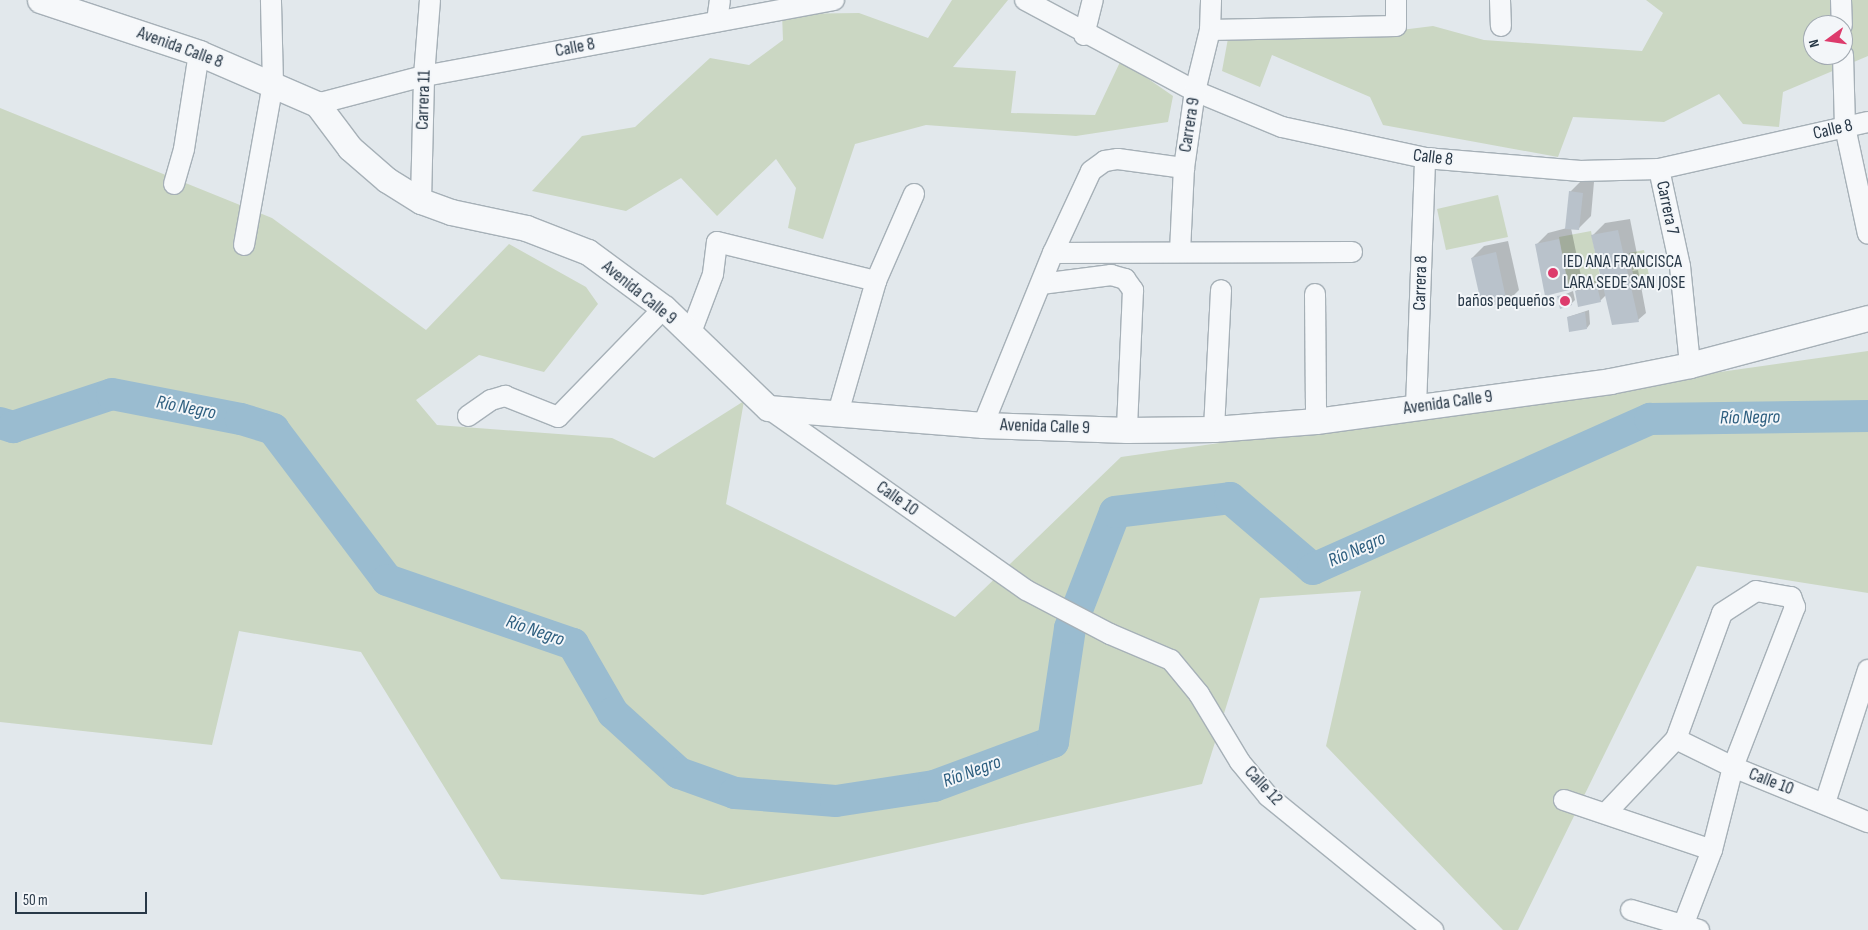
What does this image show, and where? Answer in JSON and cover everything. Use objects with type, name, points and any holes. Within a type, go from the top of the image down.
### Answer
[{"type":"street","name":"Avenida Calle 8","points":[[40,0],[82,7],[199,53],[317,104]]},
{"type":"street","points":[[244,245],[273,84],[271,0]]},
{"type":"street","name":"Carrera 11","points":[[421,200],[424,76],[430,0]]},
{"type":"street","points":[[717,21],[720,0]]},
{"type":"street","name":"Calle 8","points":[[317,104],[424,76],[834,0]]},
{"type":"street","name":"Calle 8","points":[[1025,0],[1084,34],[1195,92],[1282,127],[1425,158],[1580,171],[1659,169],[1868,122]]},
{"type":"street","points":[[1084,34],[1093,0]]},
{"type":"street","name":"Carrera 9","points":[[1180,252],[1184,168],[1195,92],[1210,30],[1212,0]]},
{"type":"street","points":[[1210,30],[1396,26],[1396,0]]},
{"type":"street","points":[[1500,0],[1501,26]]},
{"type":"street","points":[[1841,0],[1842,15]]},
{"type":"street","points":[[174,184],[184,149],[199,53]]},
{"type":"street","points":[[1843,65],[1845,127],[1868,234]]},
{"type":"street","name":"Avenida Calle 9","points":[[317,104],[350,148],[387,180],[421,200],[451,212],[526,228],[588,252],[664,308],[768,408],[983,425],[1127,430],[1214,429],[1316,421],[1610,381],[1690,366],[1868,318]]},
{"type":"street","name":"Carrera 8","points":[[1416,407],[1425,158]]},
{"type":"street","points":[[983,425],[1053,253],[1091,171],[1105,161],[1118,159],[1184,168]]},
{"type":"street","name":"Carrera 7","points":[[1659,169],[1680,266],[1690,366]]},
{"type":"street","points":[[838,413],[876,281],[914,194]]},
{"type":"street","points":[[690,335],[713,274],[717,242],[876,281]]},
{"type":"street","points":[[1053,253],[1352,252]]},
{"type":"street","points":[[1041,284],[1111,275],[1125,279],[1133,290],[1127,430]]},
{"type":"street","points":[[1214,429],[1221,290]]},
{"type":"street","points":[[1314,294],[1316,421]]},
{"type":"street","points":[[468,416],[491,400],[505,396],[558,417],[664,308]]},
{"type":"street","name":"Calle 10","points":[[768,408],[1026,590],[1110,634]]},
{"type":"street","points":[[1606,813],[1676,739],[1722,613],[1756,591],[1791,597],[1795,607],[1733,767],[1691,927],[1631,910]]},
{"type":"street","name":"Calle 12","points":[[1110,634],[1171,660],[1199,694],[1240,762],[1268,796],[1433,930]]},
{"type":"street","points":[[1825,803],[1868,670]]},
{"type":"street","name":"Calle 10","points":[[1676,739],[1733,767],[1868,822]]},
{"type":"street","points":[[1564,800],[1712,850]]},
{"type":"green space","points":[[952,0],[1008,0],[953,67],[1016,71],[1011,113],[1095,115],[1121,60],[1173,96],[1168,122],[1076,136],[926,125],[855,144],[823,239],[788,228],[796,188],[776,159],[717,216],[681,178],[626,211],[532,191],[582,136],[635,127],[710,58],[749,65],[783,40],[782,14],[859,13],[928,38]]},
{"type":"green space","points":[[1646,0],[1868,0],[1868,56],[1853,62],[1853,15],[1803,15],[1803,65],[1847,65],[1783,92],[1779,127],[1743,124],[1719,94],[1664,122],[1573,117],[1558,157],[1383,125],[1370,97],[1272,55],[1260,87],[1222,71],[1229,33],[1369,34],[1433,26],[1484,40],[1642,51],[1663,13]]},
{"type":"green space","points":[[0,108],[272,218],[426,330],[509,244],[586,287],[598,304],[544,372],[479,355],[416,400],[437,425],[612,438],[654,458],[744,401],[726,504],[955,617],[1121,457],[1868,351],[1868,593],[1697,566],[1518,930],[1503,930],[1326,746],[1361,591],[1260,598],[1202,784],[703,895],[501,879],[361,652],[239,631],[212,745],[0,722]]},
{"type":"green space","points":[[1498,195],[1508,237],[1446,250],[1437,209]]},
{"type":"green space","points":[[1591,231],[1601,282],[1569,290],[1559,237]]},
{"type":"green space","points":[[1644,250],[1651,286],[1636,290],[1629,253]]},
{"type":"building","points":[[1569,191],[1583,193],[1579,230],[1565,229]]},
{"type":"building","points":[[1618,230],[1639,322],[1612,325],[1591,235]]},
{"type":"building","name":"IED ANA FRANCISCA LARA SEDE SAN JOSE","points":[[1559,239],[1569,290],[1545,296],[1535,244]]},
{"type":"building","points":[[1496,252],[1507,303],[1482,307],[1471,258]]},
{"type":"building","points":[[1597,286],[1601,302],[1578,307],[1575,291]]},
{"type":"building","name":"baños pequeños","points":[[1569,294],[1572,305],[1560,309],[1557,296]]},
{"type":"building","points":[[1585,312],[1587,329],[1569,332],[1567,317]]},
{"type":"waterway","name":"Río Negro","points":[[0,423],[13,427],[112,394],[241,419],[273,429],[387,580],[573,644],[613,713],[679,773],[735,793],[836,801],[934,786],[1053,742],[1070,628],[1115,512],[1230,498],[1313,569],[1650,419],[1868,416]]},
{"type":"place","name":"IED ANA FRANCISCA LARA SEDE SAN JOSE","points":[[1553,273]]},
{"type":"place","name":"baños pequeños","points":[[1565,301]]}]
